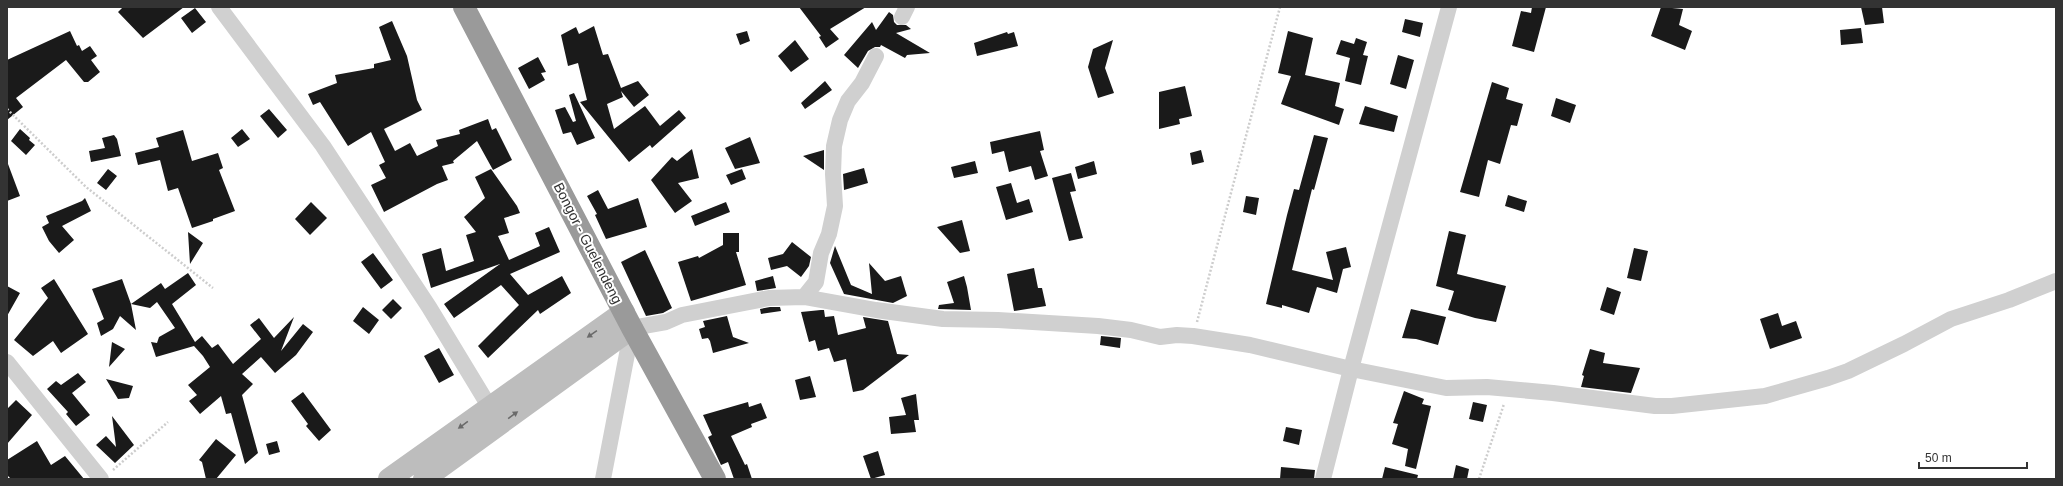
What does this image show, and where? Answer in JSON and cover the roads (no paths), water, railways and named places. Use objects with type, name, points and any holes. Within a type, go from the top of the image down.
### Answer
[{"type":"highway","name":"Bongor - Guelendeng","points":[[464,7],[628,320],[715,479]]},
{"type":"main road","points":[[389,479],[489,406],[628,320]]},
{"type":"main road","points":[[424,479],[628,320]]},
{"type":"street","points":[[219,7],[323,146],[429,307],[489,406]]},
{"type":"street","points":[[1323,479],[1351,369],[1449,7]]},
{"type":"street","points":[[804,297],[816,282],[821,253],[829,234],[835,206],[833,174],[834,146],[840,120],[848,101],[862,83],[876,56]]},
{"type":"street","points":[[603,479],[628,320],[666,322],[682,315],[769,298],[804,297],[876,310],[943,319],[998,320],[1098,326],[1131,330],[1160,337],[1177,335],[1193,336],[1250,345],[1351,369],[1446,388],[1487,388],[1589,396],[1655,406],[1672,406],[1764,396],[1848,371],[1951,320],[2010,300],[2056,281]]},
{"type":"street","points":[[7,362],[105,476]]}]
